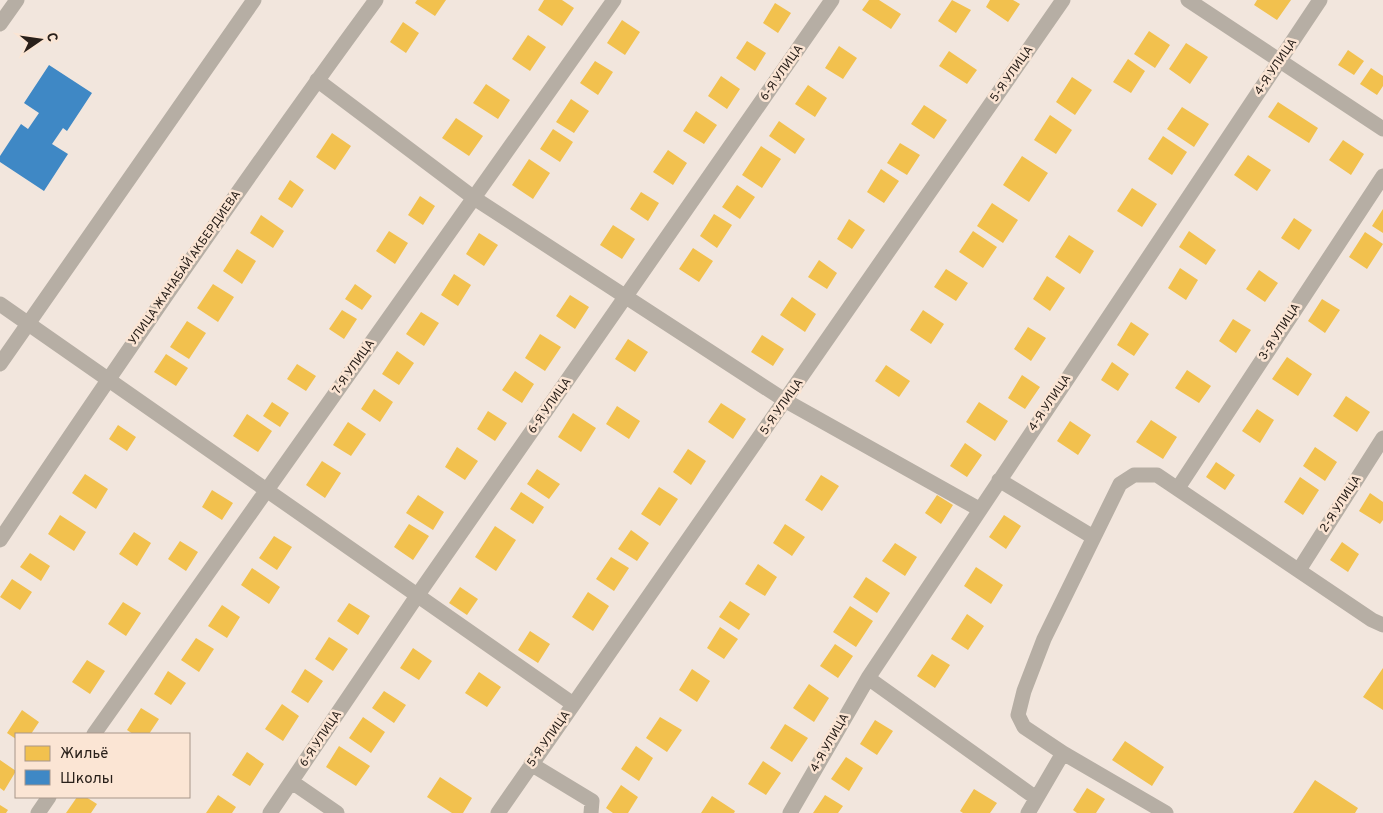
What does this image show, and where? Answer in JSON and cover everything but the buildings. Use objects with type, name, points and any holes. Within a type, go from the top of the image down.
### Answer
[{"type":"street","points":[[0,24],[17,0]]},
{"type":"street","points":[[0,364],[254,0]]},
{"type":"street","name":"УЛИЦА ЖАНАБАЙ АКБЕРДИЕВА","points":[[0,540],[107,380],[317,80],[376,0]]},
{"type":"street","name":"7-Я УЛИЦА","points":[[95,733],[614,0]]},
{"type":"street","name":"6-Я УЛИЦА","points":[[270,813],[417,596],[832,0]]},
{"type":"street","name":"5-Я УЛИЦА","points":[[498,813],[1063,0]]},
{"type":"street","points":[[1188,0],[1383,129]]},
{"type":"street","name":"4-Я УЛИЦА","points":[[790,813],[868,678],[1320,0]]},
{"type":"street","points":[[317,80],[474,198],[786,401],[979,509]]},
{"type":"street","name":"3-Я УЛИЦА","points":[[1178,488],[1383,176]]},
{"type":"street","points":[[0,304],[573,704]]},
{"type":"street","name":"2-Я УЛИЦА","points":[[1298,570],[1383,438]]},
{"type":"street","points":[[1166,813],[1063,753],[1024,727],[1018,715],[1024,692],[1044,639],[1120,484],[1134,475],[1157,475],[1372,620],[1383,625]]},
{"type":"street","points":[[999,480],[1093,538]]},
{"type":"street","points":[[868,678],[1036,798]]},
{"type":"street","points":[[1028,813],[1063,753]]},
{"type":"street","points":[[531,764],[592,801],[591,813]]},
{"type":"street","points":[[292,782],[337,813]]},
{"type":"street","points":[[38,813],[48,798]]}]
